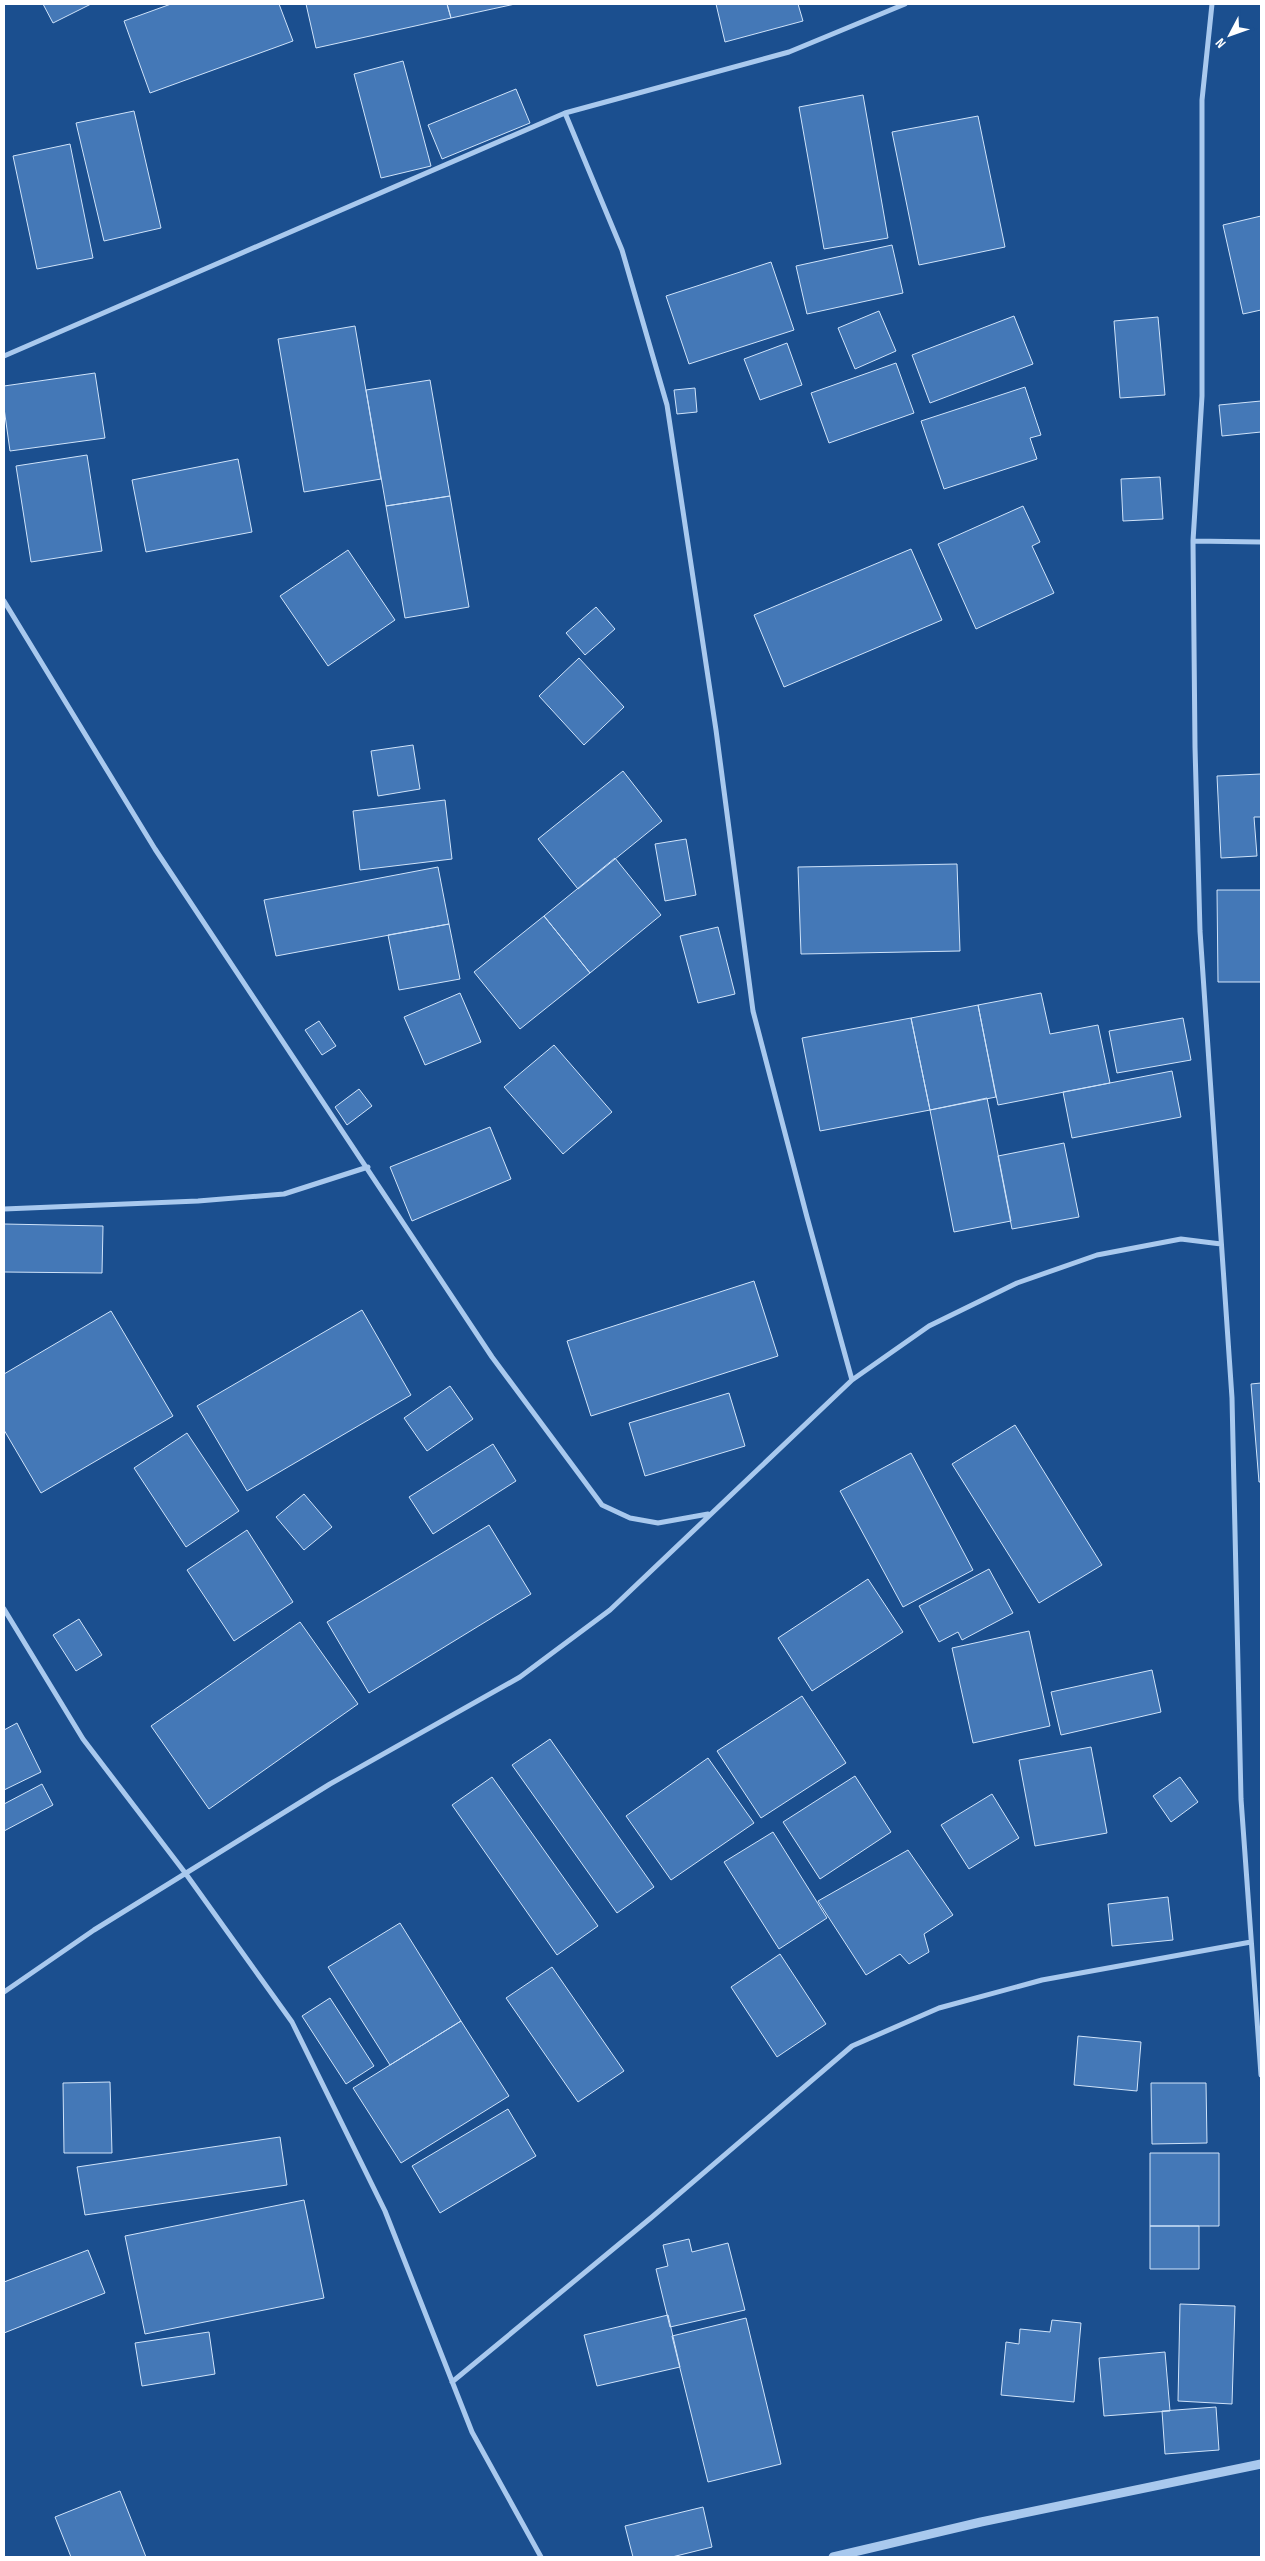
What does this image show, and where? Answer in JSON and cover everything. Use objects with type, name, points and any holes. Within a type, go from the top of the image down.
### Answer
[{"type":"street","points":[[4,356],[564,113],[789,52],[905,4]]},
{"type":"street","points":[[1212,4],[1202,100],[1202,396],[1193,541],[1195,746],[1200,931],[1232,1398],[1241,1800],[1261,2075]]},
{"type":"street","points":[[564,113],[622,250],[667,405],[716,730],[753,1011],[806,1217],[852,1380]]},
{"type":"street","points":[[1193,541],[1261,542]]},
{"type":"street","points":[[4,601],[155,849],[368,1167],[492,1357],[602,1506],[630,1518],[658,1524],[708,1514]]},
{"type":"street","points":[[4,1209],[198,1201],[284,1194],[368,1167]]},
{"type":"street","points":[[4,1992],[94,1930],[330,1784],[520,1677],[610,1610],[708,1514],[852,1380],[929,1326],[1017,1283],[1097,1256],[1181,1239],[1221,1244]]},
{"type":"street","points":[[4,1609],[83,1739],[186,1874],[292,2022],[385,2211],[472,2432],[541,2557]]},
{"type":"street","points":[[452,2382],[652,2217],[852,2046],[939,2008],[1042,1980],[1252,1942]]},
{"type":"street","points":[[833,2557],[981,2522],[1261,2464]]},
{"type":"building","points":[[43,4],[91,4],[53,23]]},
{"type":"building","points":[[171,4],[279,4],[293,41],[150,93],[124,21]]},
{"type":"building","points":[[306,4],[447,4],[451,18],[316,48]]},
{"type":"building","points":[[447,4],[515,4],[451,18]]},
{"type":"building","points":[[716,4],[798,4],[803,21],[725,42]]},
{"type":"building","points":[[403,61],[431,166],[381,178],[354,74]]},
{"type":"building","points":[[516,89],[530,123],[442,159],[428,125]]},
{"type":"building","points":[[863,95],[888,238],[824,249],[799,107]]},
{"type":"building","points":[[134,111],[161,228],[104,241],[76,123]]},
{"type":"building","points":[[978,116],[1005,247],[919,265],[892,132]]},
{"type":"building","points":[[70,144],[93,258],[37,269],[13,156]]},
{"type":"building","points":[[1261,216],[1261,310],[1243,314],[1223,225]]},
{"type":"building","points":[[892,245],[903,293],[807,314],[796,266]]},
{"type":"building","points":[[771,262],[794,330],[689,364],[666,296]]},
{"type":"building","points":[[879,311],[896,351],[855,369],[838,328]]},
{"type":"building","points":[[1014,316],[1033,364],[930,403],[912,355]]},
{"type":"building","points":[[1158,317],[1165,395],[1120,398],[1114,321]]},
{"type":"building","points":[[355,326],[381,479],[304,492],[278,339]]},
{"type":"building","points":[[787,343],[802,385],[760,400],[744,359]]},
{"type":"building","points":[[896,363],[914,413],[829,443],[811,393]]},
{"type":"building","points":[[95,373],[105,438],[10,451],[4,408],[4,386]]},
{"type":"building","points":[[430,380],[450,496],[386,506],[366,390]]},
{"type":"building","points":[[1025,387],[1041,435],[1030,438],[1037,459],[944,489],[921,421]]},
{"type":"building","points":[[695,388],[697,412],[677,414],[674,390]]},
{"type":"building","points":[[1261,401],[1261,432],[1222,436],[1219,405]]},
{"type":"building","points":[[87,455],[102,551],[31,562],[16,466]]},
{"type":"building","points":[[238,459],[252,532],[146,552],[132,480]]},
{"type":"building","points":[[1160,477],[1163,519],[1123,521],[1121,479]]},
{"type":"building","points":[[450,496],[469,607],[405,618],[386,506]]},
{"type":"building","points":[[1023,506],[1040,542],[1032,546],[1054,593],[976,629],[938,544]]},
{"type":"building","points":[[911,549],[942,620],[784,687],[754,615]]},
{"type":"building","points":[[348,550],[395,620],[328,666],[280,596]]},
{"type":"building","points":[[596,607],[615,629],[585,655],[566,633]]},
{"type":"building","points":[[579,658],[624,707],[584,745],[539,696]]},
{"type":"building","points":[[413,745],[420,789],[378,796],[371,751]]},
{"type":"building","points":[[623,771],[662,821],[578,889],[538,839]]},
{"type":"building","points":[[1261,774],[1261,817],[1254,817],[1257,856],[1221,858],[1217,776]]},
{"type":"building","points":[[445,800],[452,859],[360,870],[353,811]]},
{"type":"building","points":[[686,839],[696,895],[665,901],[655,844]]},
{"type":"building","points":[[615,858],[661,915],[590,973],[544,916]]},
{"type":"building","points":[[957,864],[960,951],[801,954],[798,867]]},
{"type":"building","points":[[438,867],[449,924],[276,956],[264,900]]},
{"type":"building","points":[[1217,890],[1261,890],[1261,982],[1218,982]]},
{"type":"building","points":[[544,916],[590,973],[520,1029],[474,972]]},
{"type":"building","points":[[449,924],[460,979],[399,990],[388,935]]},
{"type":"building","points":[[718,927],[735,994],[698,1003],[680,936]]},
{"type":"building","points":[[460,993],[481,1042],[425,1065],[404,1017]]},
{"type":"building","points":[[1041,993],[1050,1034],[1098,1025],[1110,1083],[998,1105],[978,1005]]},
{"type":"building","points":[[978,1005],[996,1097],[930,1110],[911,1018]]},
{"type":"building","points":[[911,1018],[930,1110],[820,1131],[802,1038]]},
{"type":"building","points":[[1183,1018],[1191,1060],[1117,1073],[1109,1031]]},
{"type":"building","points":[[319,1021],[336,1046],[322,1055],[305,1030]]},
{"type":"building","points":[[554,1045],[612,1112],[563,1154],[504,1087]]},
{"type":"building","points":[[1172,1071],[1181,1117],[1072,1138],[1063,1092]]},
{"type":"building","points":[[359,1089],[372,1106],[347,1125],[335,1107]]},
{"type":"building","points":[[987,1098],[1011,1221],[954,1232],[930,1110]]},
{"type":"building","points":[[490,1127],[511,1179],[412,1221],[390,1167]]},
{"type":"building","points":[[1064,1143],[1079,1217],[1012,1229],[998,1156]]},
{"type":"building","points":[[4,1224],[103,1226],[102,1273],[4,1272]]},
{"type":"building","points":[[754,1281],[778,1356],[591,1416],[567,1341]]},
{"type":"building","points":[[362,1310],[411,1395],[247,1491],[197,1406]]},
{"type":"building","points":[[111,1311],[173,1416],[41,1493],[4,1430],[4,1374]]},
{"type":"building","points":[[1261,1383],[1261,1482],[1259,1482],[1251,1384]]},
{"type":"building","points":[[450,1386],[473,1419],[427,1451],[404,1418]]},
{"type":"building","points":[[729,1393],[745,1446],[645,1476],[629,1423]]},
{"type":"building","points":[[1015,1425],[1102,1565],[1039,1603],[952,1464]]},
{"type":"building","points":[[187,1433],[239,1511],[186,1547],[134,1468]]},
{"type":"building","points":[[493,1444],[516,1481],[433,1534],[409,1497]]},
{"type":"building","points":[[911,1453],[973,1570],[903,1607],[840,1491]]},
{"type":"building","points":[[304,1494],[332,1527],[304,1550],[276,1517]]},
{"type":"building","points":[[489,1525],[531,1594],[369,1693],[327,1622]]},
{"type":"building","points":[[247,1530],[293,1602],[234,1641],[187,1570]]},
{"type":"building","points":[[989,1569],[1013,1613],[962,1640],[958,1632],[939,1642],[919,1606]]},
{"type":"building","points":[[868,1579],[903,1632],[812,1691],[778,1638]]},
{"type":"building","points":[[79,1619],[102,1655],[76,1671],[53,1635]]},
{"type":"building","points":[[300,1622],[358,1704],[209,1809],[151,1726]]},
{"type":"building","points":[[1029,1631],[1050,1726],[973,1743],[952,1648]]},
{"type":"building","points":[[1152,1670],[1161,1712],[1061,1735],[1051,1692]]},
{"type":"building","points":[[802,1696],[846,1763],[761,1818],[717,1751]]},
{"type":"building","points":[[17,1723],[41,1772],[4,1790],[4,1730]]},
{"type":"building","points":[[550,1739],[654,1887],[617,1913],[512,1765]]},
{"type":"building","points":[[1091,1747],[1107,1833],[1035,1846],[1019,1760]]},
{"type":"building","points":[[708,1758],[754,1823],[671,1880],[626,1816]]},
{"type":"building","points":[[855,1776],[891,1832],[820,1879],[783,1822]]},
{"type":"building","points":[[492,1777],[598,1926],[557,1955],[452,1805]]},
{"type":"building","points":[[1180,1777],[1198,1802],[1171,1822],[1153,1796]]},
{"type":"building","points":[[42,1784],[53,1805],[4,1831],[4,1804]]},
{"type":"building","points":[[992,1794],[1019,1838],[969,1869],[941,1825]]},
{"type":"building","points":[[773,1832],[827,1918],[779,1949],[724,1862]]},
{"type":"building","points":[[908,1850],[953,1915],[924,1934],[929,1952],[909,1964],[900,1954],[866,1975],[818,1901]]},
{"type":"building","points":[[1168,1897],[1173,1940],[1112,1946],[1108,1904]]},
{"type":"building","points":[[400,1923],[461,2021],[390,2065],[328,1967]]},
{"type":"building","points":[[780,1954],[826,2024],[777,2057],[731,1987]]},
{"type":"building","points":[[552,1967],[624,2071],[578,2102],[506,1998]]},
{"type":"building","points":[[330,1998],[374,2066],[346,2084],[302,2016]]},
{"type":"building","points":[[461,2021],[509,2096],[401,2163],[353,2088]]},
{"type":"building","points":[[1078,2036],[1141,2042],[1137,2091],[1074,2085]]},
{"type":"building","points":[[110,2082],[112,2153],[64,2153],[63,2083]]},
{"type":"building","points":[[1151,2083],[1206,2083],[1207,2143],[1152,2144]]},
{"type":"building","points":[[508,2109],[536,2156],[440,2213],[412,2166]]},
{"type":"building","points":[[280,2137],[287,2185],[85,2215],[77,2167]]},
{"type":"building","points":[[1150,2153],[1219,2153],[1219,2226],[1150,2226]]},
{"type":"building","points":[[304,2200],[324,2298],[145,2334],[125,2236]]},
{"type":"building","points":[[1150,2226],[1199,2226],[1199,2269],[1150,2269]]},
{"type":"building","points":[[689,2239],[692,2252],[728,2243],[745,2310],[670,2327],[656,2269],[668,2266],[663,2245]]},
{"type":"building","points":[[88,2250],[105,2293],[4,2333],[4,2282]]},
{"type":"building","points":[[1180,2304],[1235,2306],[1232,2404],[1178,2401]]},
{"type":"building","points":[[668,2315],[680,2367],[597,2386],[584,2335]]},
{"type":"building","points":[[746,2318],[781,2464],[708,2482],[672,2336]]},
{"type":"building","points":[[1052,2320],[1081,2323],[1074,2402],[1001,2395],[1006,2342],[1019,2344],[1020,2329],[1050,2332]]},
{"type":"building","points":[[209,2332],[215,2374],[142,2386],[135,2343]]},
{"type":"building","points":[[1165,2352],[1170,2411],[1104,2416],[1099,2358]]},
{"type":"building","points":[[1216,2407],[1219,2450],[1165,2454],[1162,2411]]},
{"type":"building","points":[[120,2491],[146,2557],[71,2557],[55,2517]]},
{"type":"building","points":[[703,2507],[712,2547],[672,2557],[633,2557],[625,2526]]}]
